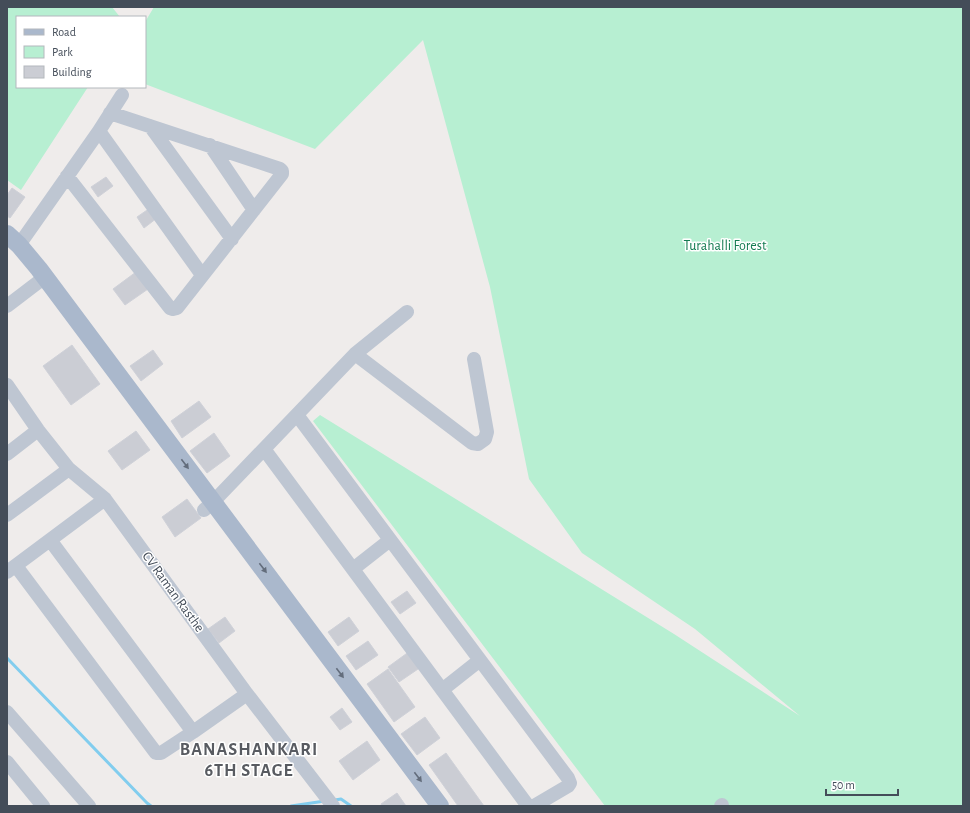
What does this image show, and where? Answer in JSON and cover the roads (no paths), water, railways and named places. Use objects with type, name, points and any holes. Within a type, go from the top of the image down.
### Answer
[{"type":"main road","points":[[11,243],[209,506],[440,806]]},
{"type":"main road","points":[[209,506],[424,806]]},
{"type":"street","points":[[11,243],[67,176],[122,95]]},
{"type":"street","points":[[67,176],[171,309],[177,308],[282,174],[280,169],[110,113]]},
{"type":"street","points":[[150,126],[232,239]]},
{"type":"street","points":[[99,131],[202,276]]},
{"type":"street","points":[[210,145],[254,210]]},
{"type":"street","points":[[7,306],[40,280]]},
{"type":"street","points":[[209,506],[355,354],[407,312]]},
{"type":"street","points":[[355,354],[472,443],[478,444],[485,439],[487,432],[474,359]]},
{"type":"street","name":"CV Raman Rasthe","points":[[8,389],[69,469],[105,499],[247,694],[333,806]]},
{"type":"street","points":[[301,410],[390,540],[570,781],[568,786],[534,806]]},
{"type":"street","points":[[7,454],[38,430]]},
{"type":"street","points":[[264,449],[528,806]]},
{"type":"street","points":[[7,515],[69,469]]},
{"type":"street","points":[[105,499],[11,569],[154,752],[161,752],[193,732],[247,694]]},
{"type":"street","points":[[50,540],[193,732]]},
{"type":"street","points":[[352,569],[390,540]]},
{"type":"street","points":[[442,690],[480,660]]},
{"type":"street","points":[[7,712],[89,806]]},
{"type":"street","points":[[7,762],[43,806]]},
{"type":"waterway","points":[[7,658],[151,806]]},
{"type":"waterway","points":[[335,800],[341,799],[351,806]]},
{"type":"waterway","points":[[291,806],[325,801]]},
{"type":"district","name":"BANASHANKARI 6TH STAGE","points":[[249,760]]},
{"type":"park label","name":"Turahalli Forest","points":[[725,246]]}]
